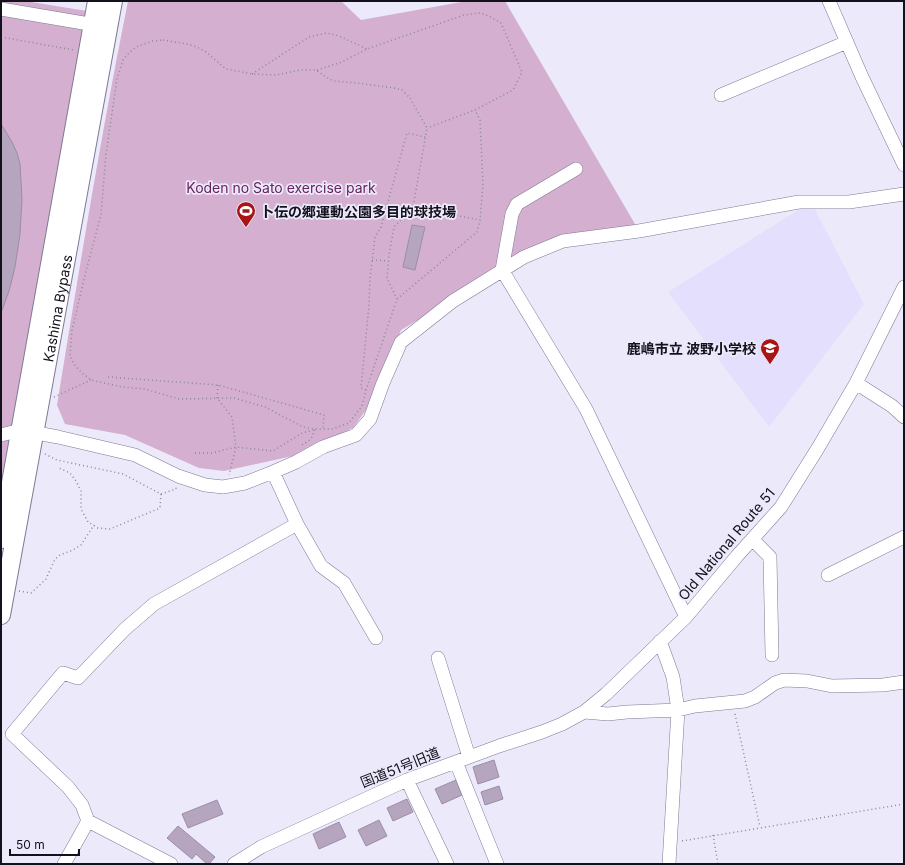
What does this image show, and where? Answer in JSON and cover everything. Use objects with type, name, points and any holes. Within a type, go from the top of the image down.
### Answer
[{"type":"highway","name":"Kashima Bypass","points":[[97,1],[101,26]]},
{"type":"highway","name":"Kashima Bypass","points":[[1,615],[27,431],[101,26],[113,1]]},
{"type":"highway","name":"Kashima Bypass","points":[[1,539],[27,431]]},
{"type":"street","points":[[829,1],[862,77],[904,165]]},
{"type":"street","points":[[1,9],[101,26]]},
{"type":"street","points":[[721,96],[847,42]]},
{"type":"street","points":[[576,169],[517,204],[512,214],[502,270],[586,409],[686,617]]},
{"type":"street","points":[[1,435],[27,431],[58,436],[135,455],[178,476],[205,485],[223,487],[245,483],[296,462],[323,446],[356,435],[370,419],[401,342],[453,301],[524,257],[563,241],[639,231],[799,202],[849,202],[904,194]]},
{"type":"street","name":"Old National Route 51","points":[[584,712],[606,694],[686,617],[781,507],[856,383],[904,287]]},
{"type":"street","points":[[856,383],[892,406],[904,417]]},
{"type":"street","points":[[273,472],[297,524],[321,566],[344,583],[376,638]]},
{"type":"street","points":[[171,864],[88,821],[82,805],[68,787],[12,734],[63,673],[78,678],[125,629],[154,604],[297,524]]},
{"type":"street","points":[[828,575],[904,537]]},
{"type":"street","points":[[752,539],[770,557],[772,655]]},
{"type":"street","points":[[660,641],[673,677],[678,710],[669,864]]},
{"type":"street","points":[[438,658],[469,757]]},
{"type":"street","points":[[584,712],[608,714],[678,710],[696,706],[745,701],[756,697],[775,683],[784,680],[807,681],[832,686],[883,685],[904,682]]},
{"type":"street","name":"国道51号旧道","points":[[239,863],[261,847],[407,780],[549,729],[584,712]]},
{"type":"street","points":[[456,762],[497,864]]},
{"type":"street","points":[[407,780],[447,864]]},
{"type":"street","points":[[64,864],[88,821]]},
{"type":"path","points":[[427,128],[475,110],[513,90],[522,72],[501,24],[491,17],[480,12],[464,15],[366,49],[342,62],[316,70],[300,70],[276,75],[252,74],[226,69],[206,52],[187,44],[163,40],[153,41],[136,47],[123,60],[117,79],[107,147],[101,215],[72,330],[70,356],[74,364],[91,380],[122,387],[145,390],[179,399],[234,398],[265,407],[302,427],[332,429],[349,423],[362,406],[366,390],[398,299],[477,232],[480,220],[483,184],[480,120],[475,110]]},
{"type":"path","points":[[252,74],[309,37],[327,33],[339,36],[366,49]]},
{"type":"path","points":[[1,37],[76,50]]},
{"type":"path","points":[[316,70],[333,81],[357,82],[402,90],[410,98],[427,128],[413,207],[394,227],[389,255],[388,278],[398,299]]},
{"type":"path","points":[[366,390],[361,388],[375,237],[381,227],[407,133],[425,137]]},
{"type":"path","points":[[413,207],[480,220]]},
{"type":"path","points":[[372,260],[388,262]]},
{"type":"path","points":[[108,377],[218,385],[324,415],[323,429]]},
{"type":"path","points":[[50,399],[91,380]]},
{"type":"path","points":[[218,385],[217,398],[232,417],[236,447],[229,477]]},
{"type":"path","points":[[195,453],[212,453],[236,447],[273,451],[302,433],[315,429]]},
{"type":"path","points":[[299,447],[311,439],[315,429]]},
{"type":"path","points":[[43,453],[56,460],[124,474],[161,494],[176,489],[176,482]]},
{"type":"path","points":[[59,468],[70,473],[76,481],[81,491],[81,509],[88,522],[98,528],[110,530],[160,508],[161,494]]},
{"type":"path","points":[[14,590],[31,594],[46,579],[55,559],[81,545],[94,525]]},
{"type":"path","points":[[733,702],[760,828]]},
{"type":"path","points":[[670,842],[904,804]]},
{"type":"path","points":[[713,835],[718,864]]},
{"type":"shaded area","name":"鹿嶋市立 波野小学校","points":[[811,202],[864,304],[769,427],[668,292]]},
{"type":"green space","points":[[1,1],[25,1],[87,11],[1,489]]},
{"type":"green space","name":"Koden no Sato exercise park","points":[[128,1],[341,1],[361,20],[467,1],[505,1],[639,231],[563,241],[524,257],[401,330],[371,403],[353,428],[297,455],[224,471],[199,468],[125,435],[65,424],[57,405],[99,152]]},
{"type":"building","points":[[1,124],[17,153],[20,164],[22,199],[20,234],[15,267],[9,291],[1,313]]},
{"type":"building","points":[[412,225],[425,227],[415,270],[403,267]]},
{"type":"building","points":[[494,760],[499,777],[478,784],[473,767]]},
{"type":"building","points":[[456,780],[462,795],[442,804],[435,789]]},
{"type":"building","points":[[499,786],[503,799],[485,805],[481,792]]},
{"type":"building","points":[[407,799],[413,812],[393,821],[387,808]]},
{"type":"building","points":[[217,800],[223,814],[188,828],[182,814]]},
{"type":"building","points":[[379,820],[387,836],[366,846],[358,830]]},
{"type":"building","points":[[339,822],[346,837],[319,849],[313,834]]},
{"type":"building","points":[[178,826],[215,857],[209,864],[207,864],[196,854],[192,859],[167,838]]},
{"type":"place","name":"卜伝の郷運動公園多目的球技場","points":[[246,228]]},
{"type":"place","name":"鹿嶋市立 波野小学校","points":[[770,365]]}]
